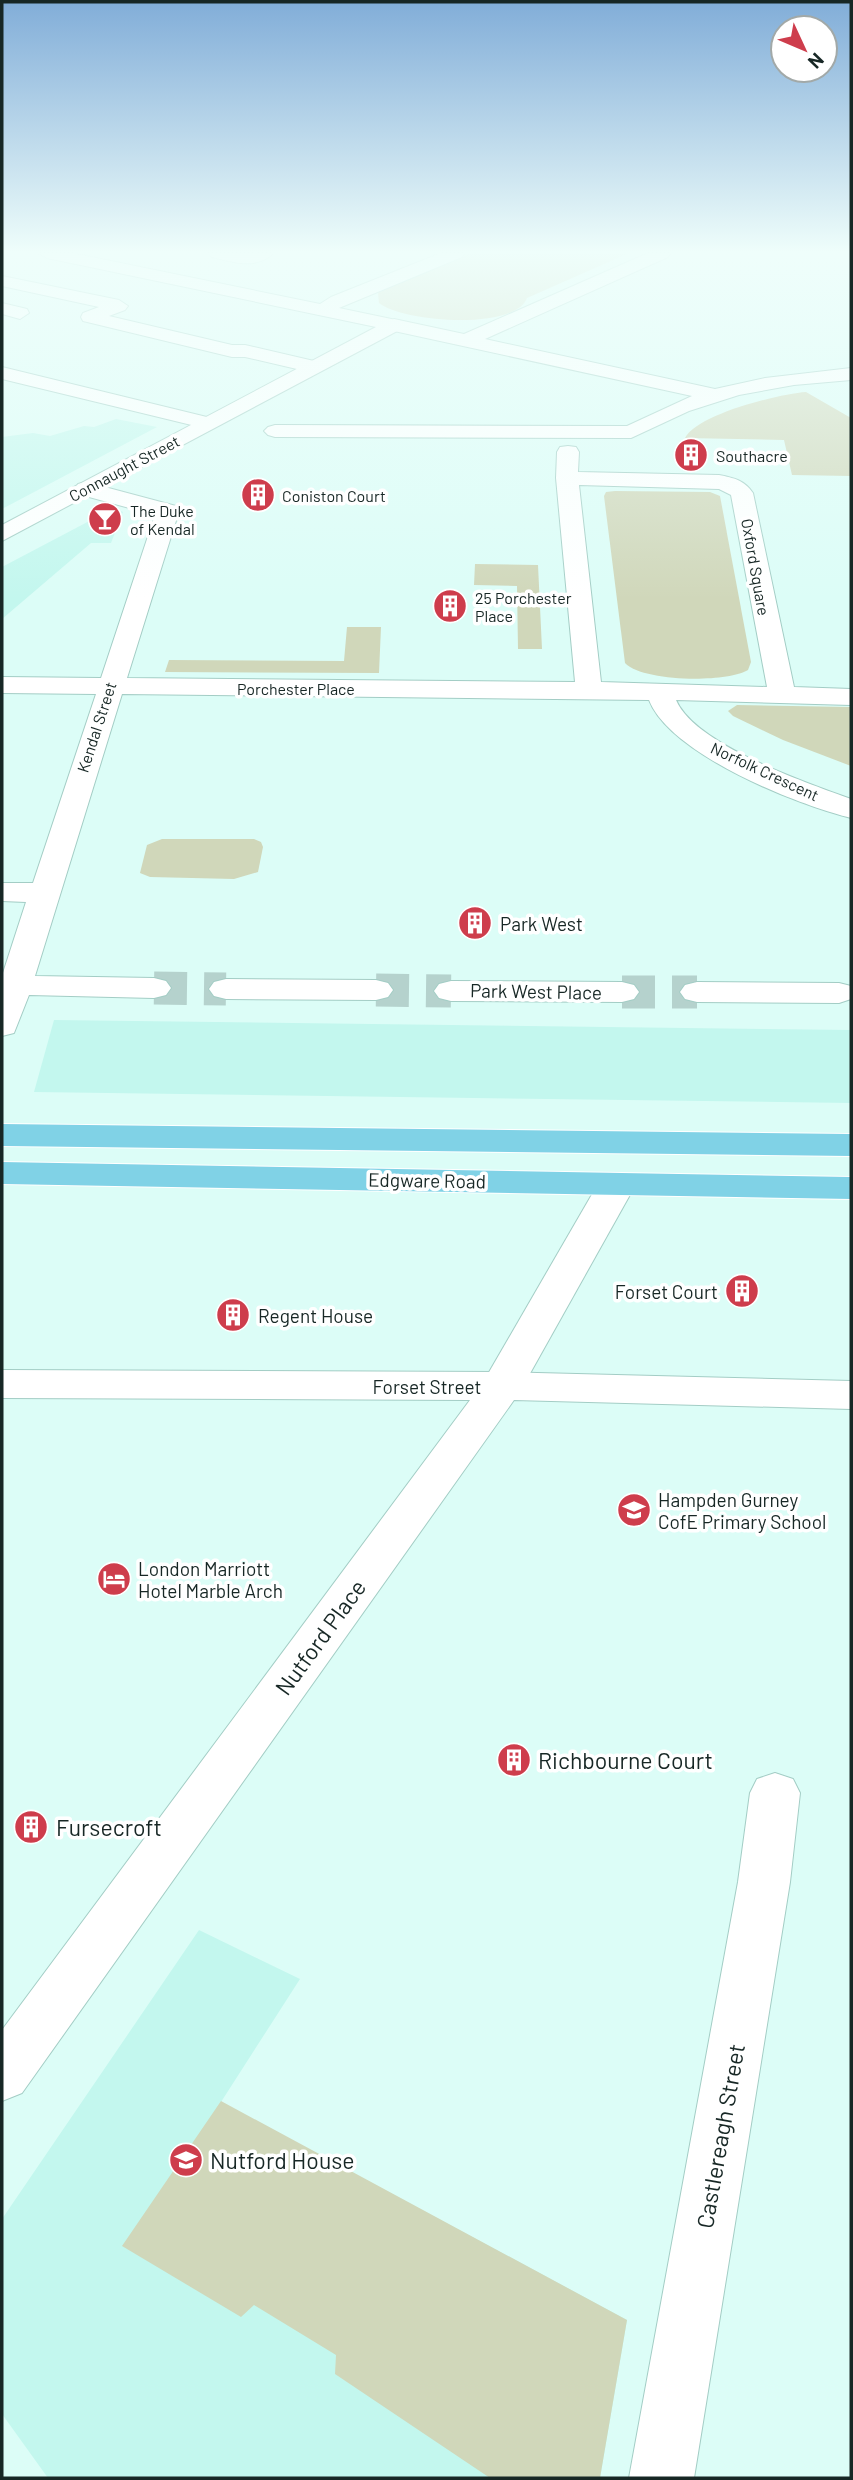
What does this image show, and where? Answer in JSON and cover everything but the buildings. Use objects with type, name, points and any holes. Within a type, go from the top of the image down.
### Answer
[{"type":"highway","name":"Edgware Road","points":[[2,1135],[851,1146]]},
{"type":"highway","name":"Edgware Road","points":[[2,1173],[851,1188]]},
{"type":"street","name":"Connaught Street","points":[[2,534],[311,369]]},
{"type":"street","points":[[596,369],[714,395]]},
{"type":"street","points":[[2,373],[208,423]]},
{"type":"street","points":[[275,431],[631,432],[677,408],[714,395],[779,382],[851,374]]},
{"type":"street","points":[[569,433],[567,478],[590,690]]},
{"type":"street","name":"Oxford Square","points":[[567,478],[719,482],[734,485],[742,493],[782,696]]},
{"type":"street","name":"Kendal Street","points":[[2,1026],[109,687],[168,511],[86,489]]},
{"type":"street","name":"Porchester Place","points":[[2,685],[660,692]]},
{"type":"street","points":[[660,692],[851,697]]},
{"type":"street","name":"Norfolk Crescent","points":[[660,692],[663,704],[674,720],[720,751],[754,769],[851,809]]},
{"type":"street","points":[[2,892],[44,893]]},
{"type":"street","points":[[13,985],[154,988]]},
{"type":"street","points":[[226,989],[376,990]]},
{"type":"street","name":"Park West Place","points":[[451,990],[622,992]]},
{"type":"street","points":[[697,992],[839,993]]},
{"type":"street","name":"Nutford Place","points":[[2,2076],[502,1386],[617,1184]]},
{"type":"street","name":"Forset Street","points":[[2,1384],[502,1386],[851,1395]]},
{"type":"street","name":"Castlereagh Street","points":[[661,2478],[764,1882],[775,1793]]},
{"type":"shaded area","points":[[806,392],[851,418],[851,476],[792,475],[784,440],[685,438],[693,429],[722,413],[759,401]]},
{"type":"shaded area","points":[[116,419],[157,427],[2,509],[2,437],[33,433],[50,436],[84,426],[94,427]]},
{"type":"shaded area","points":[[606,492],[710,492],[720,496],[751,662],[748,670],[704,679],[666,677],[649,674],[625,663],[604,496]]},
{"type":"shaded area","points":[[114,508],[123,512],[111,543],[91,543],[2,619],[2,567]]},
{"type":"shaded area","points":[[475,564],[538,565],[542,649],[518,649],[517,586],[474,585]]},
{"type":"shaded area","points":[[347,627],[381,627],[379,673],[165,672],[169,660],[344,661]]},
{"type":"shaded area","points":[[737,705],[851,707],[851,766],[783,740],[733,716],[728,711]]},
{"type":"shaded area","points":[[162,839],[254,839],[261,842],[263,847],[258,872],[234,879],[150,877],[140,873],[147,845]]},
{"type":"shaded area","points":[[54,1020],[851,1030],[851,1103],[34,1092]]},
{"type":"shaded area","name":"Nutford House","points":[[199,1930],[300,1979],[221,2102],[627,2320],[600,2478],[48,2478],[2,2414],[2,2219]]},
{"type":"shaded area","points":[[221,2101],[627,2320],[600,2478],[490,2478],[335,2374],[336,2355],[254,2305],[241,2317],[122,2246]]},
{"type":"tunnel","points":[[154,988],[226,989]]},
{"type":"tunnel","points":[[376,990],[451,991]]},
{"type":"tunnel","points":[[622,992],[697,992]]},
{"type":"place","name":"Southacre","points":[[691,455]]},
{"type":"place","name":"Coniston Court","points":[[258,495]]},
{"type":"place","name":"The Duke of Kendal","points":[[105,519]]},
{"type":"place","name":"25 Porchester Place","points":[[450,606]]},
{"type":"place","name":"Park West","points":[[475,923]]},
{"type":"place","name":"Forset Court","points":[[742,1291]]},
{"type":"place","name":"Regent House","points":[[233,1315]]},
{"type":"place","name":"Hampden Gurney CofE Primary School","points":[[634,1510]]},
{"type":"place","name":"London Marriott Hotel Marble Arch","points":[[114,1579]]},
{"type":"place","name":"Richbourne Court","points":[[514,1760]]},
{"type":"place","name":"Fursecroft","points":[[31,1827]]},
{"type":"place","name":"Nutford House","points":[[186,2160]]}]
